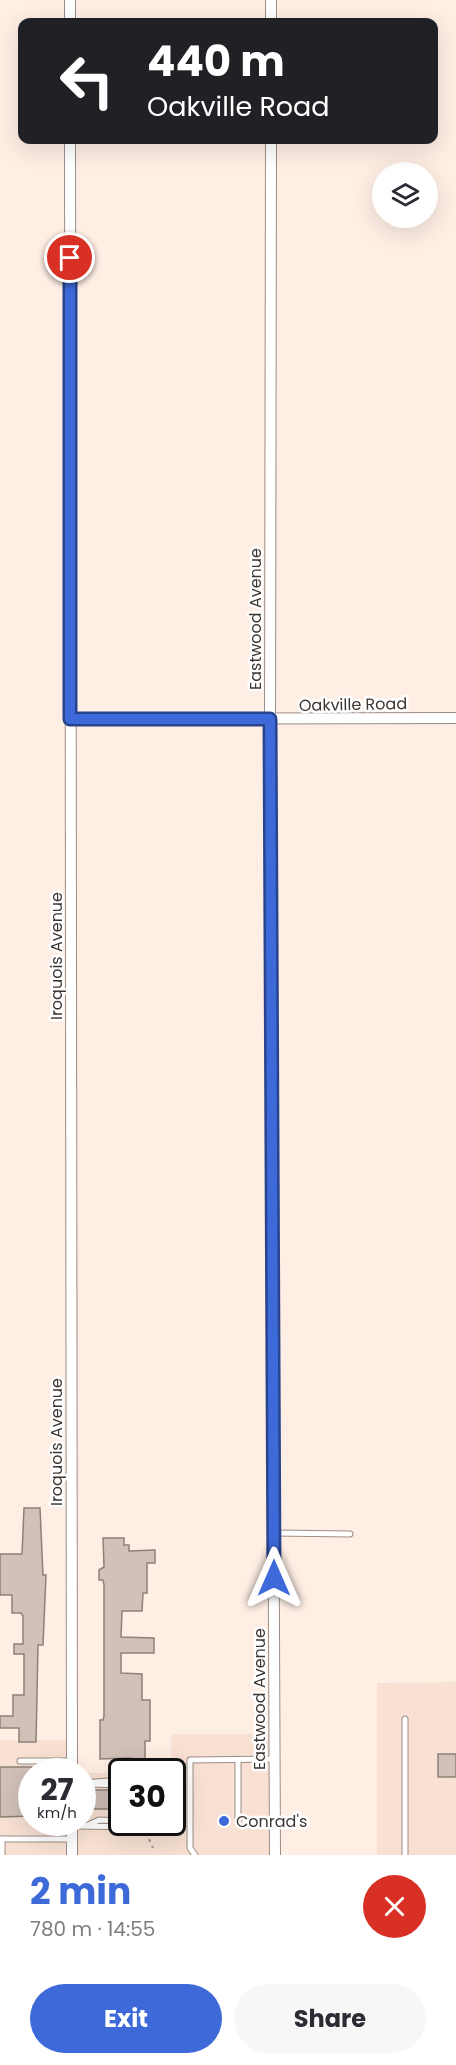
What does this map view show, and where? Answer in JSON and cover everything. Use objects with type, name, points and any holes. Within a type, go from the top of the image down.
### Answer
[{"type":"street","points":[[70,0],[70,18]]},
{"type":"street","points":[[271,0],[271,18]]},
{"type":"street","name":"Iroquois Avenue","points":[[70,144],[72,1758]]},
{"type":"street","name":"Eastwood Avenue","points":[[271,144],[270,719],[275,1855]]},
{"type":"street","name":"Oakville Road","points":[[70,719],[456,718]]},
{"type":"street","points":[[72,1839],[72,1855]]},
{"type":"lane","points":[[274,1533],[350,1534]]},
{"type":"lane","points":[[405,1719],[405,1855]]},
{"type":"lane","points":[[185,1855],[190,1848],[190,1760],[274,1760]]},
{"type":"lane","points":[[238,1760],[238,1822]]},
{"type":"lane","points":[[2,1855],[1,1839],[72,1839]]},
{"type":"lane","points":[[190,1848],[195,1855]]},
{"type":"path","points":[[149,1839],[153,1848]]},
{"type":"shaded area","points":[[456,1682],[456,1855],[377,1855],[377,1683]]},
{"type":"shaded area","points":[[171,1734],[274,1734],[275,1855],[0,1855],[0,1740],[72,1740],[72,1758],[18,1758],[18,1836],[96,1836],[96,1773],[108,1773],[108,1836],[186,1836],[186,1758],[171,1758]]},
{"type":"building","points":[[24,1508],[40,1508],[43,1575],[46,1575],[43,1645],[38,1645],[36,1742],[19,1742],[19,1728],[0,1728],[0,1716],[13,1716],[13,1695],[24,1695],[24,1654],[14,1654],[14,1644],[23,1644],[23,1616],[21,1613],[12,1613],[12,1595],[0,1595],[0,1554],[22,1554]]},
{"type":"building","points":[[103,1538],[124,1538],[124,1545],[129,1545],[129,1551],[155,1550],[155,1563],[147,1563],[147,1593],[143,1593],[142,1611],[122,1611],[121,1637],[154,1638],[154,1653],[121,1653],[121,1673],[142,1674],[142,1700],[150,1700],[150,1741],[145,1741],[145,1758],[100,1759],[100,1720],[103,1720],[104,1716],[104,1585],[103,1580],[99,1580],[99,1570],[104,1567]]},
{"type":"building","points":[[438,1754],[456,1754],[456,1777],[438,1777]]},
{"type":"building","points":[[0,1767],[18,1767],[18,1816],[0,1817]]},
{"type":"building","points":[[96,1790],[108,1790],[108,1809],[96,1809]]},
{"type":"place","name":"Conrad's","points":[[224,1821]]},
{"type":"route","points":[[70,258],[70,719],[270,719],[274,1578]]}]
